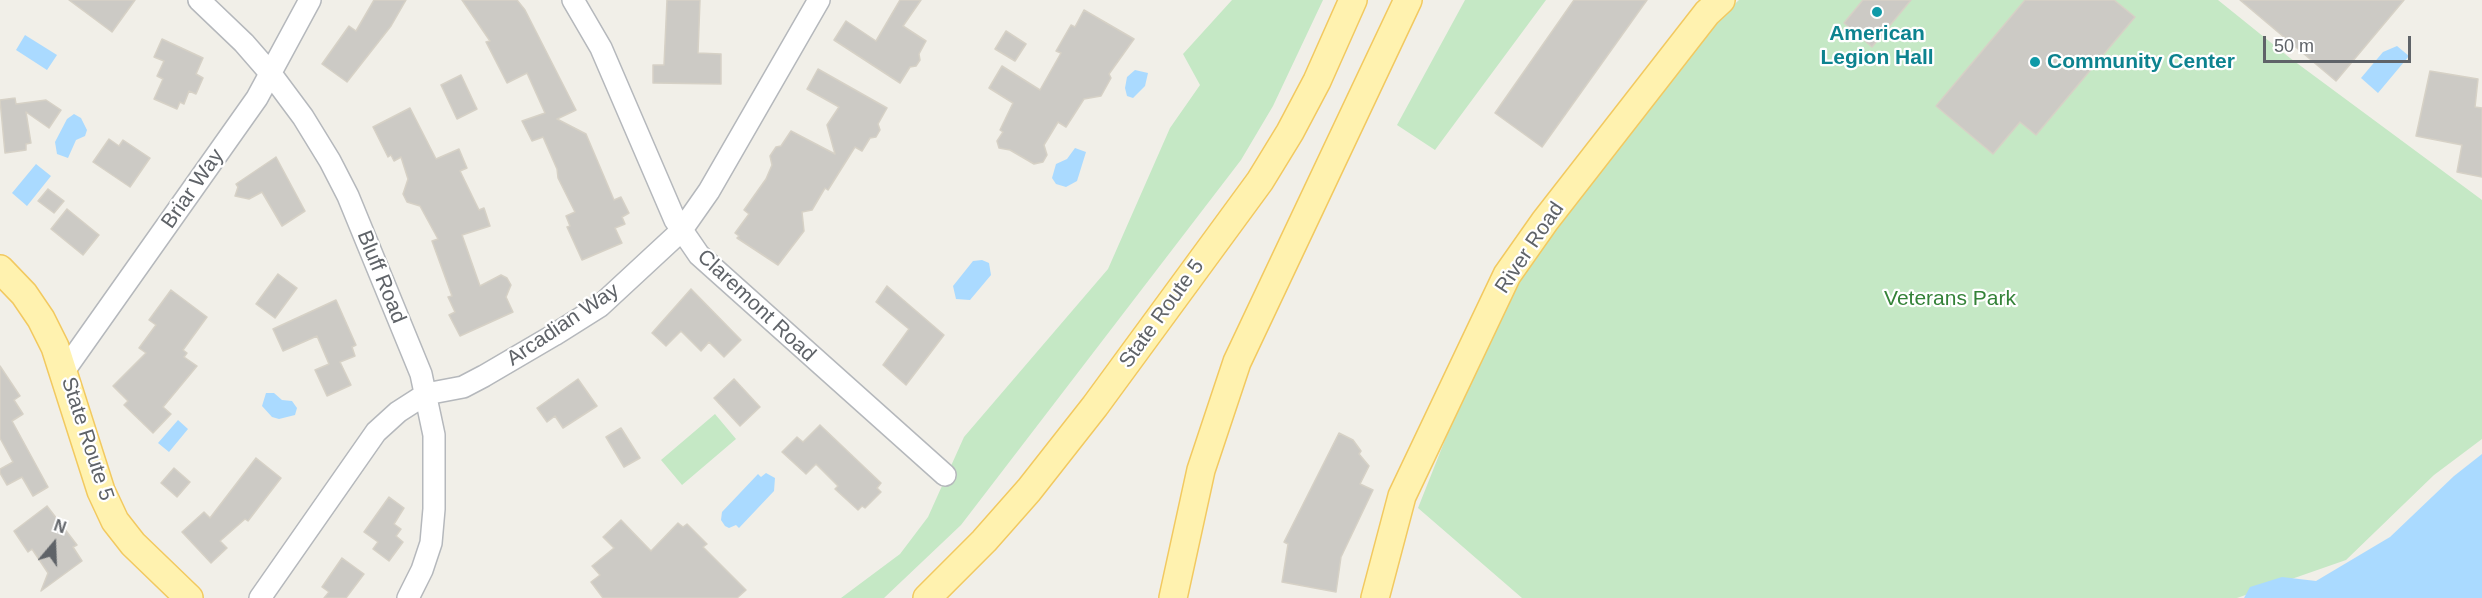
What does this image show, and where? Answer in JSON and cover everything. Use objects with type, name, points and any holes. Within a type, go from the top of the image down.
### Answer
[{"type":"main road","name":"State Route 5","points":[[927,598],[984,541],[1029,490],[1095,406],[1260,181],[1317,81],[1353,0]]},
{"type":"main road","points":[[1169,594],[1200,470],[1237,362],[1408,0]]},
{"type":"main road","name":"River Road","points":[[1375,598],[1402,496],[1507,274],[1552,212],[1707,13],[1721,0]]},
{"type":"main road","name":"State Route 5","points":[[0,269],[24,294],[41,320],[64,371],[101,491],[115,520],[133,544],[189,598]]},
{"type":"street","name":"Bluff Road","points":[[199,0],[244,43],[303,117],[348,196],[426,394],[434,435],[434,509],[431,543],[422,570],[408,598]]},
{"type":"street","name":"Briar Way","points":[[64,371],[125,288],[271,74],[310,0]]},
{"type":"street","name":"Claremont Road","points":[[573,0],[601,48],[681,231],[710,267],[945,475]]},
{"type":"street","name":"Arcadian Way","points":[[260,598],[376,432],[398,412],[426,394],[463,387],[554,336],[600,306],[681,231],[709,191],[819,0]]},
{"type":"green space","points":[[1232,0],[1323,0],[1273,106],[1241,160],[961,525],[884,598],[841,598],[900,554],[928,517],[964,437],[1108,269],[1170,128],[1200,85],[1183,54]]},
{"type":"green space","points":[[1465,0],[1546,0],[1435,150],[1397,125]]},
{"type":"green space","name":"Veterans Park","points":[[1739,0],[2218,0],[2290,58],[2482,200],[2482,439],[2434,475],[2346,560],[2237,598],[1522,598],[1418,508],[1516,261],[1720,18]]},
{"type":"green space","points":[[715,414],[736,439],[682,485],[661,460]]},
{"type":"water","points":[[25,35],[57,55],[47,70],[16,50]]},
{"type":"water","points":[[2397,46],[2409,56],[2378,93],[2361,78],[2383,52]]},
{"type":"water","points":[[1135,70],[1148,73],[1145,86],[1133,98],[1127,96],[1125,88],[1127,77]]},
{"type":"water","points":[[74,114],[81,118],[87,130],[85,136],[76,140],[68,158],[57,154],[55,142],[67,119]]},
{"type":"water","points":[[1075,148],[1086,152],[1077,181],[1066,187],[1056,184],[1052,178],[1056,164],[1067,159]]},
{"type":"water","points":[[36,164],[51,176],[27,206],[12,193]]},
{"type":"water","points":[[982,260],[989,263],[991,275],[970,300],[956,299],[953,286],[973,261]]},
{"type":"water","points":[[266,393],[274,393],[282,400],[292,401],[297,408],[295,415],[279,419],[272,417],[262,406]]},
{"type":"water","points":[[178,420],[188,429],[169,452],[158,443]]},
{"type":"water","points":[[2482,454],[2482,598],[2244,598],[2250,587],[2282,577],[2316,581],[2390,537],[2454,476]]},
{"type":"water","points":[[766,473],[775,478],[774,491],[739,528],[736,525],[729,528],[725,526],[721,520],[722,512],[758,474],[761,477]]},
{"type":"building","points":[[69,0],[135,0],[112,32]]},
{"type":"building","points":[[374,0],[406,0],[391,26],[347,82],[322,64],[349,26],[356,31]]},
{"type":"building","points":[[462,0],[517,0],[525,10],[576,110],[557,119],[586,134],[614,200],[621,197],[629,213],[622,217],[625,224],[615,228],[622,243],[582,260],[567,227],[570,226],[566,216],[575,212],[558,178],[557,169],[543,137],[532,141],[522,121],[545,113],[527,73],[507,83],[486,42],[490,41]]},
{"type":"building","points":[[667,0],[700,0],[698,53],[721,54],[721,84],[653,83],[653,65],[664,65]]},
{"type":"building","points":[[900,0],[921,0],[903,26],[926,41],[919,54],[920,60],[916,66],[910,67],[900,83],[834,40],[846,21],[876,41]]},
{"type":"building","points":[[1574,0],[1647,0],[1542,147],[1495,113]]},
{"type":"building","name":"American Legion Hall","points":[[1863,0],[1911,0],[1872,47],[1844,23]]},
{"type":"building","name":"Community Center","points":[[2025,0],[2114,0],[2135,17],[2036,135],[2020,122],[1993,154],[1936,106]]},
{"type":"building","points":[[2240,0],[2404,0],[2336,81]]},
{"type":"building","points":[[1084,10],[1134,39],[1109,74],[1111,78],[1101,96],[1084,99],[1066,127],[1058,122],[1044,145],[1047,155],[1043,162],[1034,164],[1010,150],[999,148],[997,141],[1003,132],[1000,130],[1013,103],[989,88],[1002,66],[1040,90],[1061,53],[1056,51],[1071,25],[1075,27]]},
{"type":"building","points":[[1006,31],[1026,44],[1015,61],[995,49]]},
{"type":"building","points":[[162,39],[203,58],[196,74],[203,78],[196,94],[189,91],[184,104],[180,102],[177,109],[154,99],[163,79],[157,76],[164,61],[154,57]]},
{"type":"building","points":[[818,69],[887,108],[878,124],[880,130],[876,137],[870,138],[862,151],[855,147],[828,190],[825,188],[812,210],[802,212],[804,231],[778,265],[737,238],[739,236],[735,233],[749,214],[744,210],[766,179],[772,165],[770,156],[776,147],[781,146],[791,131],[835,154],[827,125],[839,107],[807,89]]},
{"type":"building","points":[[2430,71],[2478,79],[2475,107],[2482,108],[2482,177],[2457,172],[2462,145],[2416,136]]},
{"type":"building","points":[[461,75],[477,109],[457,119],[441,85]]},
{"type":"building","points":[[15,98],[16,104],[46,100],[61,110],[49,128],[26,112],[31,143],[26,144],[26,150],[5,153],[0,100]]},
{"type":"building","points":[[410,108],[436,159],[459,149],[467,168],[460,171],[479,210],[484,208],[490,226],[462,235],[480,286],[501,275],[507,278],[511,285],[506,297],[513,312],[460,336],[449,315],[455,312],[448,297],[452,296],[432,241],[438,239],[420,206],[407,202],[403,194],[408,179],[401,157],[394,161],[391,155],[388,157],[373,127]]},
{"type":"building","points":[[109,139],[119,146],[123,140],[150,158],[130,187],[93,162]]},
{"type":"building","points":[[276,157],[305,211],[282,226],[262,192],[249,199],[235,196],[238,187],[236,184]]},
{"type":"building","points":[[48,189],[64,201],[54,213],[38,201]]},
{"type":"building","points":[[67,209],[99,235],[83,255],[51,229]]},
{"type":"building","points":[[278,274],[297,288],[275,318],[256,304]]},
{"type":"building","points":[[887,286],[944,335],[906,385],[883,365],[909,329],[876,302]]},
{"type":"building","points":[[691,289],[741,340],[724,357],[709,342],[701,351],[681,331],[666,346],[652,333]]},
{"type":"building","points":[[171,290],[207,317],[183,350],[187,353],[184,357],[197,366],[163,407],[171,414],[153,433],[124,405],[128,401],[113,386],[146,353],[139,348],[156,325],[149,320]]},
{"type":"building","points":[[336,300],[356,345],[352,347],[355,356],[340,362],[351,385],[327,396],[315,370],[329,364],[317,336],[283,351],[273,329]]},
{"type":"building","points":[[0,366],[20,396],[14,400],[23,414],[12,421],[48,487],[33,496],[22,477],[7,485],[0,473],[0,469],[13,462],[0,438]]},
{"type":"building","points":[[578,379],[597,406],[563,428],[555,416],[547,422],[537,408]]},
{"type":"building","points":[[734,379],[760,407],[740,426],[714,398]]},
{"type":"building","points":[[820,425],[881,483],[877,488],[881,492],[865,508],[862,506],[858,510],[835,489],[838,486],[816,464],[806,474],[782,452],[797,437],[803,442]]},
{"type":"building","points":[[621,428],[640,458],[624,467],[606,437]]},
{"type":"building","points":[[1339,433],[1353,440],[1361,451],[1359,454],[1369,466],[1360,484],[1373,490],[1341,557],[1336,592],[1282,582],[1288,544],[1284,542]]},
{"type":"building","points":[[256,458],[281,478],[248,521],[245,519],[220,541],[227,548],[211,563],[182,532],[204,512],[210,518]]},
{"type":"building","points":[[174,468],[190,482],[177,497],[161,483]]},
{"type":"building","points":[[389,497],[404,508],[394,524],[401,529],[396,536],[403,542],[389,561],[373,549],[378,542],[364,532]]},
{"type":"building","points":[[47,506],[77,545],[73,547],[82,561],[41,591],[48,573],[32,549],[28,552],[14,531]]},
{"type":"building","points":[[621,520],[651,551],[678,523],[683,527],[687,524],[707,544],[703,547],[746,590],[737,598],[603,598],[591,582],[600,575],[592,566],[614,548],[603,537]]},
{"type":"building","points":[[342,558],[364,574],[346,598],[324,598],[329,592],[322,587]]},
{"type":"place","name":"American Legion Hall","points":[[1877,12]]},
{"type":"place","name":"Community Center","points":[[2035,62]]}]
